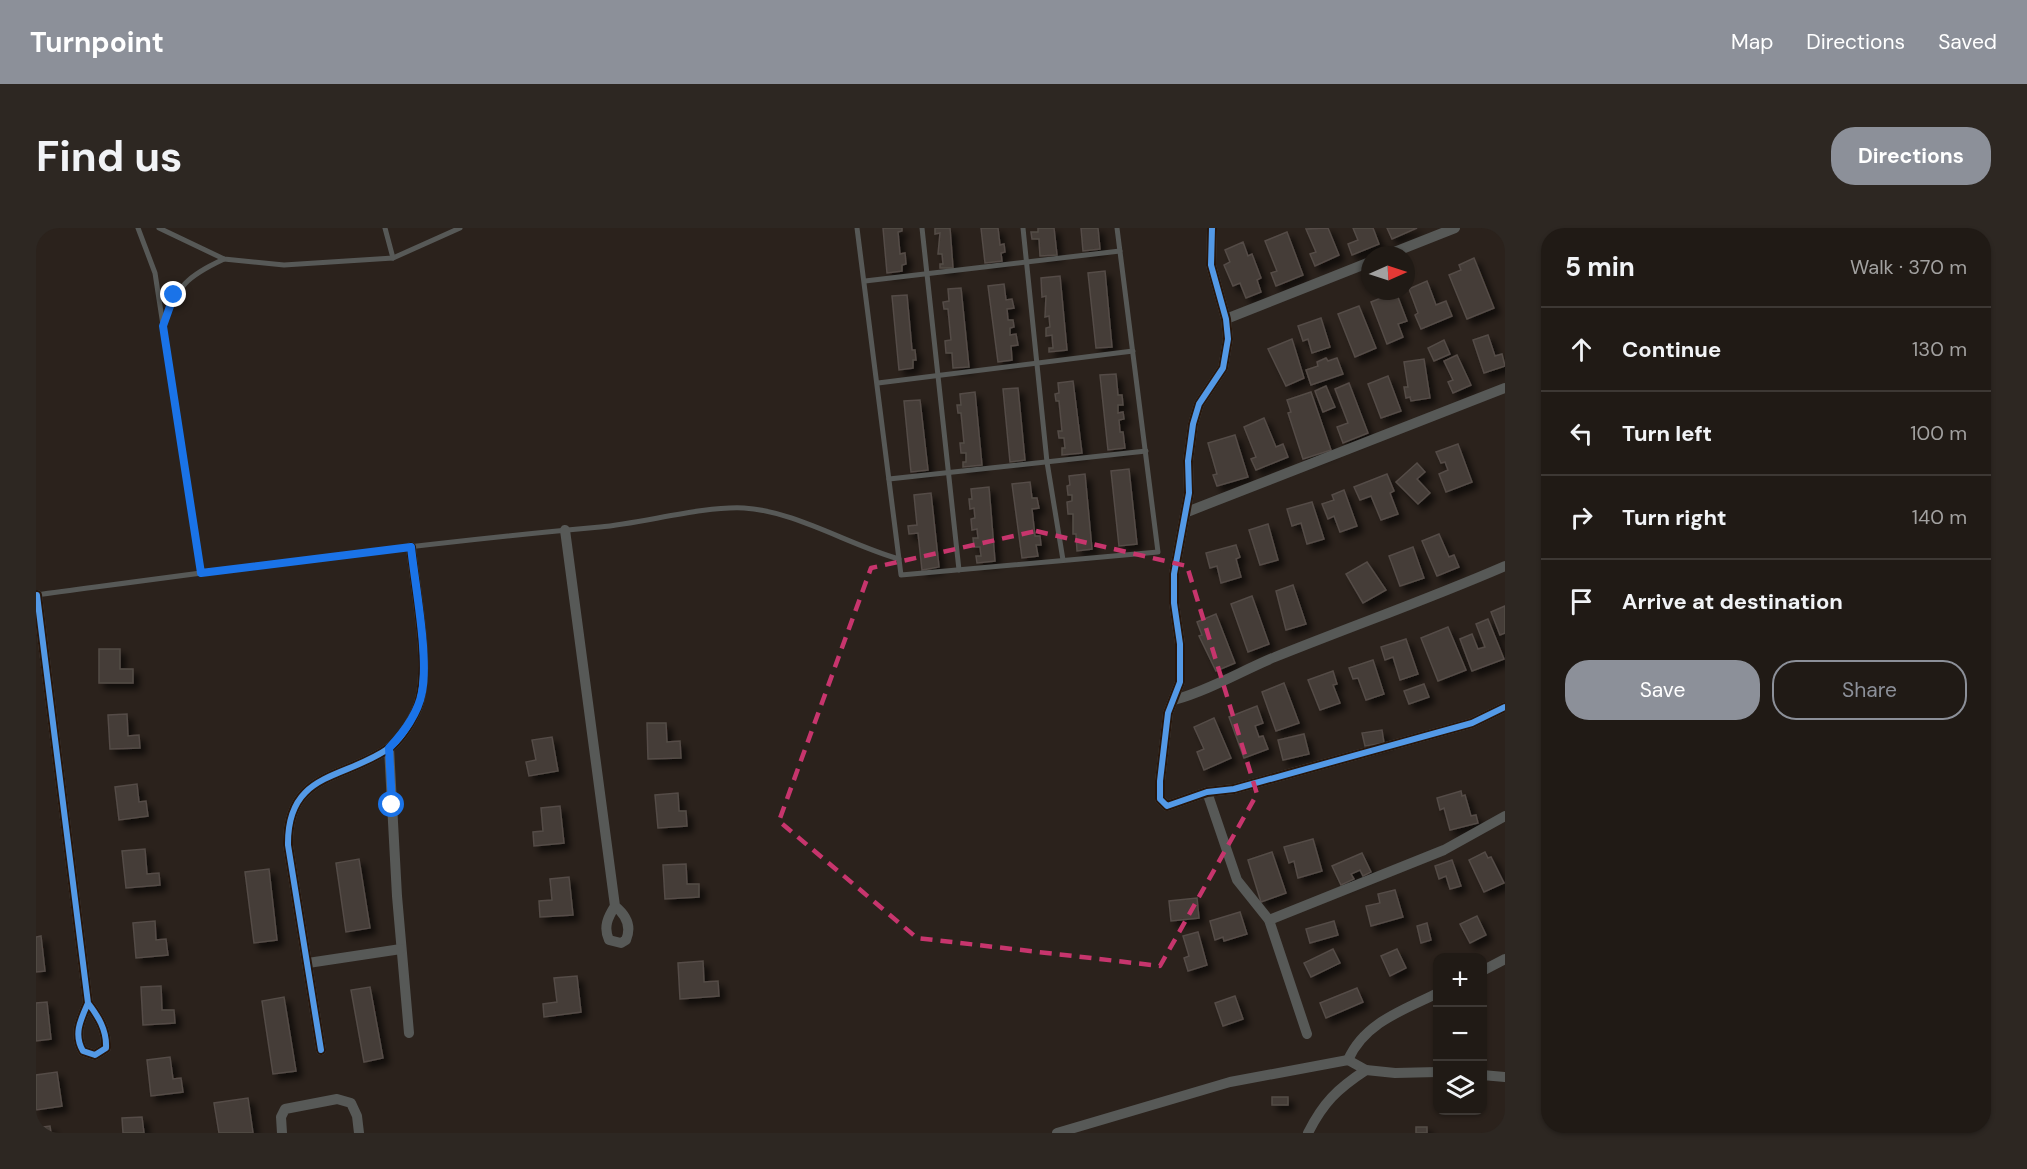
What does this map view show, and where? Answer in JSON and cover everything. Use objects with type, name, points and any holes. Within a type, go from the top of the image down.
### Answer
[{"type":"street","points":[[1212,228],[1211,265],[1226,319],[1228,339],[1223,368],[1199,404],[1193,424],[1188,461],[1187,513],[1174,574],[1174,603],[1180,644],[1180,682],[1168,713],[1160,799],[1167,806],[1207,792],[1234,789],[1462,726],[1505,707]]},
{"type":"street","points":[[1410,246],[1455,228]]},
{"type":"street","points":[[1226,319],[1361,266]]},
{"type":"street","points":[[1187,513],[1505,387]]},
{"type":"street","points":[[565,530],[615,906]]},
{"type":"street","points":[[321,1050],[288,845],[288,827],[292,812],[311,788],[327,776],[389,748],[405,731],[416,711],[422,692],[424,670],[411,547]]},
{"type":"street","points":[[1174,700],[1197,693],[1274,658],[1442,594],[1505,566]]},
{"type":"street","points":[[37,595],[88,1003]]},
{"type":"street","points":[[389,748],[402,949],[410,1033]]},
{"type":"street","points":[[1207,792],[1237,880],[1269,920],[1307,1034]]},
{"type":"street","points":[[1269,920],[1444,850],[1505,816]]},
{"type":"street","points":[[308,963],[402,949]]},
{"type":"street","points":[[1487,968],[1505,959]]},
{"type":"street","points":[[1348,1060],[1355,1043],[1373,1027],[1433,995]]},
{"type":"street","points":[[1057,1133],[1230,1082],[1348,1060],[1366,1070],[1395,1073],[1433,1072]]},
{"type":"street","points":[[1308,1133],[1318,1113],[1338,1088],[1366,1070]]},
{"type":"street","points":[[1487,1075],[1505,1077]]},
{"type":"street","points":[[282,1133],[281,1117],[285,1108],[337,1100],[351,1103],[357,1116],[359,1133]]},
{"type":"lane","points":[[138,228],[155,273],[201,573]]},
{"type":"lane","points":[[159,228],[224,259],[284,265],[331,264],[393,258],[460,228]]},
{"type":"lane","points":[[385,228],[393,258]]},
{"type":"lane","points":[[857,228],[866,281],[901,575],[1158,552],[1117,228]]},
{"type":"lane","points":[[922,228],[959,570]]},
{"type":"lane","points":[[1023,228],[1039,363],[1047,462],[1063,560]]},
{"type":"lane","points":[[866,281],[1120,251]]},
{"type":"lane","points":[[163,326],[174,295],[191,277],[224,259]]},
{"type":"lane","points":[[878,382],[1133,351]]},
{"type":"lane","points":[[890,479],[1146,451]]},
{"type":"lane","points":[[37,595],[411,547],[628,525],[743,508],[790,519],[872,552],[899,559]]},
{"type":"highlighted area","points":[[1036,531],[1187,566],[1257,794],[1160,966],[917,938],[779,821],[871,568]]},
{"type":"building","points":[[883,228],[902,228],[902,231],[898,232],[900,254],[905,253],[906,264],[902,265],[902,271],[887,273]]},
{"type":"building","points":[[935,228],[950,228],[953,268],[940,268],[940,264],[943,264],[942,254],[938,254],[940,233],[935,234]]},
{"type":"building","points":[[981,228],[998,228],[1000,245],[1004,244],[1005,252],[1001,253],[1002,261],[985,263]]},
{"type":"building","points":[[1038,228],[1054,228],[1057,255],[1040,256],[1039,239],[1032,239],[1031,232],[1038,232]]},
{"type":"building","points":[[1081,228],[1098,228],[1100,249],[1083,251]]},
{"type":"building","points":[[1328,228],[1339,255],[1315,266],[1310,254],[1316,252],[1306,229]]},
{"type":"building","points":[[1353,228],[1373,228],[1379,244],[1361,246],[1361,251],[1352,255],[1348,244],[1358,240]]},
{"type":"building","points":[[1387,228],[1417,228],[1392,239]]},
{"type":"building","points":[[1287,232],[1303,275],[1276,286],[1271,273],[1277,271],[1265,241]]},
{"type":"building","points":[[1243,242],[1248,256],[1252,254],[1261,278],[1257,280],[1261,292],[1246,298],[1240,283],[1233,286],[1224,265],[1230,262],[1225,250]]},
{"type":"building","points":[[1474,258],[1494,308],[1467,319],[1449,275],[1461,270],[1459,265]]},
{"type":"building","points":[[1105,271],[1112,347],[1096,348],[1088,273]]},
{"type":"building","points":[[1060,276],[1067,350],[1049,352],[1049,348],[1053,348],[1052,335],[1046,336],[1046,328],[1050,327],[1049,316],[1045,317],[1046,296],[1042,297],[1041,278]]},
{"type":"building","points":[[1427,281],[1436,305],[1446,301],[1452,316],[1421,329],[1415,315],[1418,313],[1413,300],[1415,300],[1415,286]]},
{"type":"building","points":[[1004,284],[1006,300],[1012,299],[1014,308],[1007,309],[1008,320],[1013,320],[1014,327],[1010,328],[1010,335],[1016,334],[1018,345],[1011,346],[1012,360],[998,362],[988,286]]},
{"type":"building","points":[[961,288],[969,367],[953,368],[952,353],[946,353],[945,341],[951,340],[948,309],[944,309],[943,302],[949,301],[948,289]]},
{"type":"building","points":[[907,295],[912,350],[915,350],[916,360],[913,360],[913,368],[899,370],[892,296]]},
{"type":"building","points":[[1399,300],[1407,321],[1398,324],[1403,337],[1387,344],[1371,302]]},
{"type":"building","points":[[1359,306],[1376,348],[1355,357],[1338,314]]},
{"type":"building","points":[[1321,318],[1330,347],[1312,353],[1308,339],[1303,341],[1298,326]]},
{"type":"building","points":[[1488,335],[1495,356],[1502,354],[1505,366],[1484,373],[1473,340]]},
{"type":"building","points":[[1292,339],[1304,378],[1286,386],[1268,349]]},
{"type":"building","points":[[1444,340],[1450,354],[1434,361],[1428,348]]},
{"type":"building","points":[[1457,355],[1471,385],[1453,393],[1448,382],[1453,380],[1444,361]]},
{"type":"building","points":[[1326,358],[1328,361],[1337,358],[1343,374],[1311,385],[1306,370],[1318,366],[1317,362]]},
{"type":"building","points":[[1424,359],[1430,398],[1411,401],[1410,397],[1406,398],[1404,387],[1408,387],[1404,362]]},
{"type":"building","points":[[1116,374],[1118,395],[1122,395],[1123,405],[1118,405],[1118,413],[1123,412],[1124,419],[1119,420],[1125,448],[1108,450],[1100,375]]},
{"type":"building","points":[[1388,376],[1401,411],[1381,418],[1368,384]]},
{"type":"building","points":[[1073,381],[1082,453],[1062,455],[1062,448],[1065,448],[1064,438],[1059,438],[1058,431],[1062,431],[1059,401],[1056,401],[1055,394],[1059,393],[1058,383]]},
{"type":"building","points":[[1349,383],[1368,433],[1343,443],[1337,427],[1348,423],[1335,389]]},
{"type":"building","points":[[1326,386],[1335,407],[1323,412],[1315,391]]},
{"type":"building","points":[[1018,388],[1025,460],[1010,462],[1003,389]]},
{"type":"building","points":[[975,392],[982,465],[963,467],[963,462],[966,462],[966,453],[961,453],[960,443],[964,443],[961,413],[958,413],[957,405],[961,405],[960,394]]},
{"type":"building","points":[[1311,392],[1331,450],[1303,459],[1288,413],[1291,412],[1287,400]]},
{"type":"building","points":[[920,400],[928,470],[911,472],[904,401]]},
{"type":"building","points":[[1264,418],[1276,447],[1283,444],[1288,457],[1256,470],[1251,459],[1256,457],[1244,427]]},
{"type":"building","points":[[1235,435],[1248,477],[1217,486],[1213,475],[1217,474],[1208,443]]},
{"type":"building","points":[[1458,444],[1472,482],[1446,492],[1439,474],[1448,470],[1445,462],[1441,463],[1436,452]]},
{"type":"building","points":[[1417,463],[1425,472],[1417,479],[1430,493],[1418,504],[1396,482]]},
{"type":"building","points":[[1129,469],[1137,544],[1119,546],[1111,471]]},
{"type":"building","points":[[1085,474],[1092,549],[1077,551],[1076,534],[1073,534],[1073,514],[1068,514],[1067,502],[1072,501],[1072,495],[1068,495],[1067,486],[1070,485],[1069,476]]},
{"type":"building","points":[[1387,474],[1394,491],[1390,493],[1398,514],[1381,520],[1371,496],[1360,500],[1354,487]]},
{"type":"building","points":[[1030,482],[1032,498],[1037,498],[1039,508],[1032,509],[1035,536],[1040,536],[1041,545],[1036,545],[1038,556],[1022,558],[1012,484]]},
{"type":"building","points":[[989,487],[995,561],[977,563],[976,556],[981,556],[980,547],[974,547],[973,538],[978,538],[977,529],[972,530],[971,519],[975,518],[974,508],[970,509],[969,499],[972,499],[971,489]]},
{"type":"building","points":[[1344,490],[1357,526],[1340,532],[1334,516],[1328,519],[1322,504],[1334,500],[1332,495]]},
{"type":"building","points":[[931,493],[939,567],[922,570],[918,533],[909,534],[908,526],[917,525],[914,495]]},
{"type":"building","points":[[1312,502],[1324,539],[1307,544],[1301,523],[1292,526],[1287,509]]},
{"type":"building","points":[[1268,524],[1278,560],[1260,565],[1249,530]]},
{"type":"building","points":[[1439,534],[1449,557],[1454,555],[1459,567],[1437,576],[1422,541]]},
{"type":"building","points":[[1236,545],[1240,557],[1236,559],[1241,577],[1221,583],[1217,566],[1210,568],[1206,553]]},
{"type":"building","points":[[1413,547],[1424,578],[1400,586],[1389,556]]},
{"type":"building","points":[[1367,562],[1386,590],[1363,603],[1346,574]]},
{"type":"building","points":[[1293,585],[1306,624],[1286,630],[1276,591]]},
{"type":"building","points":[[1252,596],[1269,644],[1248,652],[1231,604]]},
{"type":"building","points":[[1505,606],[1505,633],[1500,635],[1491,612]]},
{"type":"building","points":[[1216,614],[1235,663],[1216,671],[1199,636],[1202,635],[1197,622]]},
{"type":"building","points":[[1488,619],[1504,659],[1472,671],[1460,639],[1472,634],[1478,649],[1485,647],[1476,624]]},
{"type":"building","points":[[1448,627],[1466,670],[1438,681],[1421,638]]},
{"type":"building","points":[[1406,639],[1418,674],[1400,680],[1393,657],[1385,660],[1381,647]]},
{"type":"building","points":[[99,649],[120,649],[120,669],[133,669],[133,683],[99,683]]},
{"type":"building","points":[[1373,660],[1384,694],[1366,700],[1358,678],[1353,679],[1349,668]]},
{"type":"building","points":[[1333,671],[1337,684],[1333,685],[1340,703],[1320,710],[1308,680]]},
{"type":"building","points":[[1284,683],[1299,723],[1276,731],[1262,692]]},
{"type":"building","points":[[1424,684],[1429,697],[1409,704],[1404,691]]},
{"type":"building","points":[[1257,706],[1263,723],[1255,726],[1259,737],[1263,736],[1268,749],[1244,758],[1229,717]]},
{"type":"building","points":[[127,714],[128,736],[139,735],[140,748],[110,749],[108,715]]},
{"type":"building","points":[[1214,718],[1231,758],[1204,770],[1197,752],[1204,749],[1194,727]]},
{"type":"building","points":[[647,723],[666,723],[667,742],[680,741],[681,758],[648,759]]},
{"type":"building","points":[[1382,730],[1384,743],[1365,746],[1362,733]]},
{"type":"building","points":[[1304,734],[1309,754],[1283,760],[1278,740]]},
{"type":"building","points":[[552,737],[558,771],[529,776],[526,762],[536,760],[532,740]]},
{"type":"building","points":[[137,784],[139,802],[146,801],[148,816],[119,820],[115,787]]},
{"type":"building","points":[[1461,791],[1462,796],[1465,795],[1471,816],[1476,815],[1478,823],[1450,830],[1444,808],[1440,810],[1437,798]]},
{"type":"building","points":[[678,793],[679,811],[686,811],[687,826],[658,828],[655,795]]},
{"type":"building","points":[[560,806],[564,843],[534,846],[533,832],[543,831],[541,808]]},
{"type":"building","points":[[1313,839],[1322,871],[1298,878],[1294,861],[1289,863],[1284,847]]},
{"type":"building","points":[[145,849],[147,874],[159,873],[160,885],[126,888],[122,851]]},
{"type":"building","points":[[1272,852],[1286,893],[1261,902],[1248,860]]},
{"type":"building","points":[[1485,852],[1488,858],[1491,857],[1504,883],[1484,892],[1469,860]]},
{"type":"building","points":[[1362,853],[1371,872],[1363,876],[1360,870],[1351,874],[1354,879],[1341,885],[1332,866]]},
{"type":"building","points":[[359,859],[370,928],[346,932],[336,863]]},
{"type":"building","points":[[1452,860],[1461,886],[1450,889],[1446,876],[1439,879],[1435,866]]},
{"type":"building","points":[[686,864],[687,884],[699,884],[699,897],[665,899],[663,865]]},
{"type":"building","points":[[269,869],[277,940],[254,943],[245,872]]},
{"type":"building","points":[[569,877],[573,915],[540,917],[539,901],[552,900],[550,879]]},
{"type":"building","points":[[1395,890],[1403,917],[1371,926],[1366,906],[1380,903],[1378,894]]},
{"type":"building","points":[[1197,898],[1199,918],[1171,921],[1169,901]]},
{"type":"building","points":[[1240,912],[1247,934],[1224,941],[1223,937],[1215,940],[1210,921]]},
{"type":"building","points":[[1477,916],[1486,935],[1470,943],[1460,924]]},
{"type":"building","points":[[155,921],[156,940],[166,939],[168,955],[136,958],[133,923]]},
{"type":"building","points":[[1334,921],[1338,935],[1310,943],[1306,929]]},
{"type":"building","points":[[1427,923],[1431,940],[1421,943],[1417,926]]},
{"type":"building","points":[[1198,932],[1207,965],[1188,971],[1184,958],[1189,956],[1183,936]]},
{"type":"building","points":[[41,936],[45,971],[36,972],[36,937]]},
{"type":"building","points":[[1333,949],[1340,963],[1311,977],[1304,963]]},
{"type":"building","points":[[1397,949],[1406,968],[1390,976],[1381,956]]},
{"type":"building","points":[[703,961],[704,982],[718,981],[719,996],[680,999],[678,963]]},
{"type":"building","points":[[577,976],[581,1012],[544,1017],[543,1004],[557,1002],[554,978]]},
{"type":"building","points":[[161,986],[162,1010],[174,1010],[175,1023],[143,1025],[141,987]]},
{"type":"building","points":[[370,987],[383,1058],[364,1062],[351,990]]},
{"type":"building","points":[[1357,988],[1363,1002],[1326,1018],[1320,1003]]},
{"type":"building","points":[[1235,996],[1243,1019],[1223,1026],[1215,1003]]},
{"type":"building","points":[[284,997],[296,1071],[273,1074],[262,1001]]},
{"type":"building","points":[[47,1002],[51,1039],[36,1041],[36,1003]]},
{"type":"building","points":[[170,1057],[173,1079],[181,1078],[183,1092],[151,1096],[147,1060]]},
{"type":"building","points":[[57,1072],[62,1106],[36,1110],[36,1075]]},
{"type":"building","points":[[1272,1097],[1288,1097],[1288,1105],[1272,1105]]},
{"type":"building","points":[[248,1098],[253,1133],[219,1133],[214,1103]]},
{"type":"building","points":[[142,1117],[144,1133],[123,1133],[122,1118]]},
{"type":"building","points":[[50,1126],[51,1133],[36,1133],[36,1128]]},
{"type":"building","points":[[1416,1127],[1427,1127],[1427,1133],[1416,1133]]},
{"type":"cycle path","points":[[1212,228],[1211,265],[1226,319],[1228,339],[1223,368],[1199,404],[1193,424],[1188,461],[1189,493],[1174,574],[1174,603],[1180,644],[1180,682],[1168,713],[1160,799],[1167,806],[1207,792],[1234,789],[1472,723],[1505,707]]},
{"type":"cycle path","points":[[321,1050],[288,845],[290,821],[297,803],[308,790],[321,781],[389,748],[397,741],[416,711],[421,695],[423,654],[411,547]]},
{"type":"cycle path","points":[[37,595],[88,1003],[101,1024],[106,1041],[106,1048],[95,1055],[83,1051],[78,1033],[88,1003]]},
{"type":"route","points":[[174,295],[163,326],[201,573],[411,547],[424,670],[422,692],[416,711],[405,731],[389,748],[392,805]]}]
